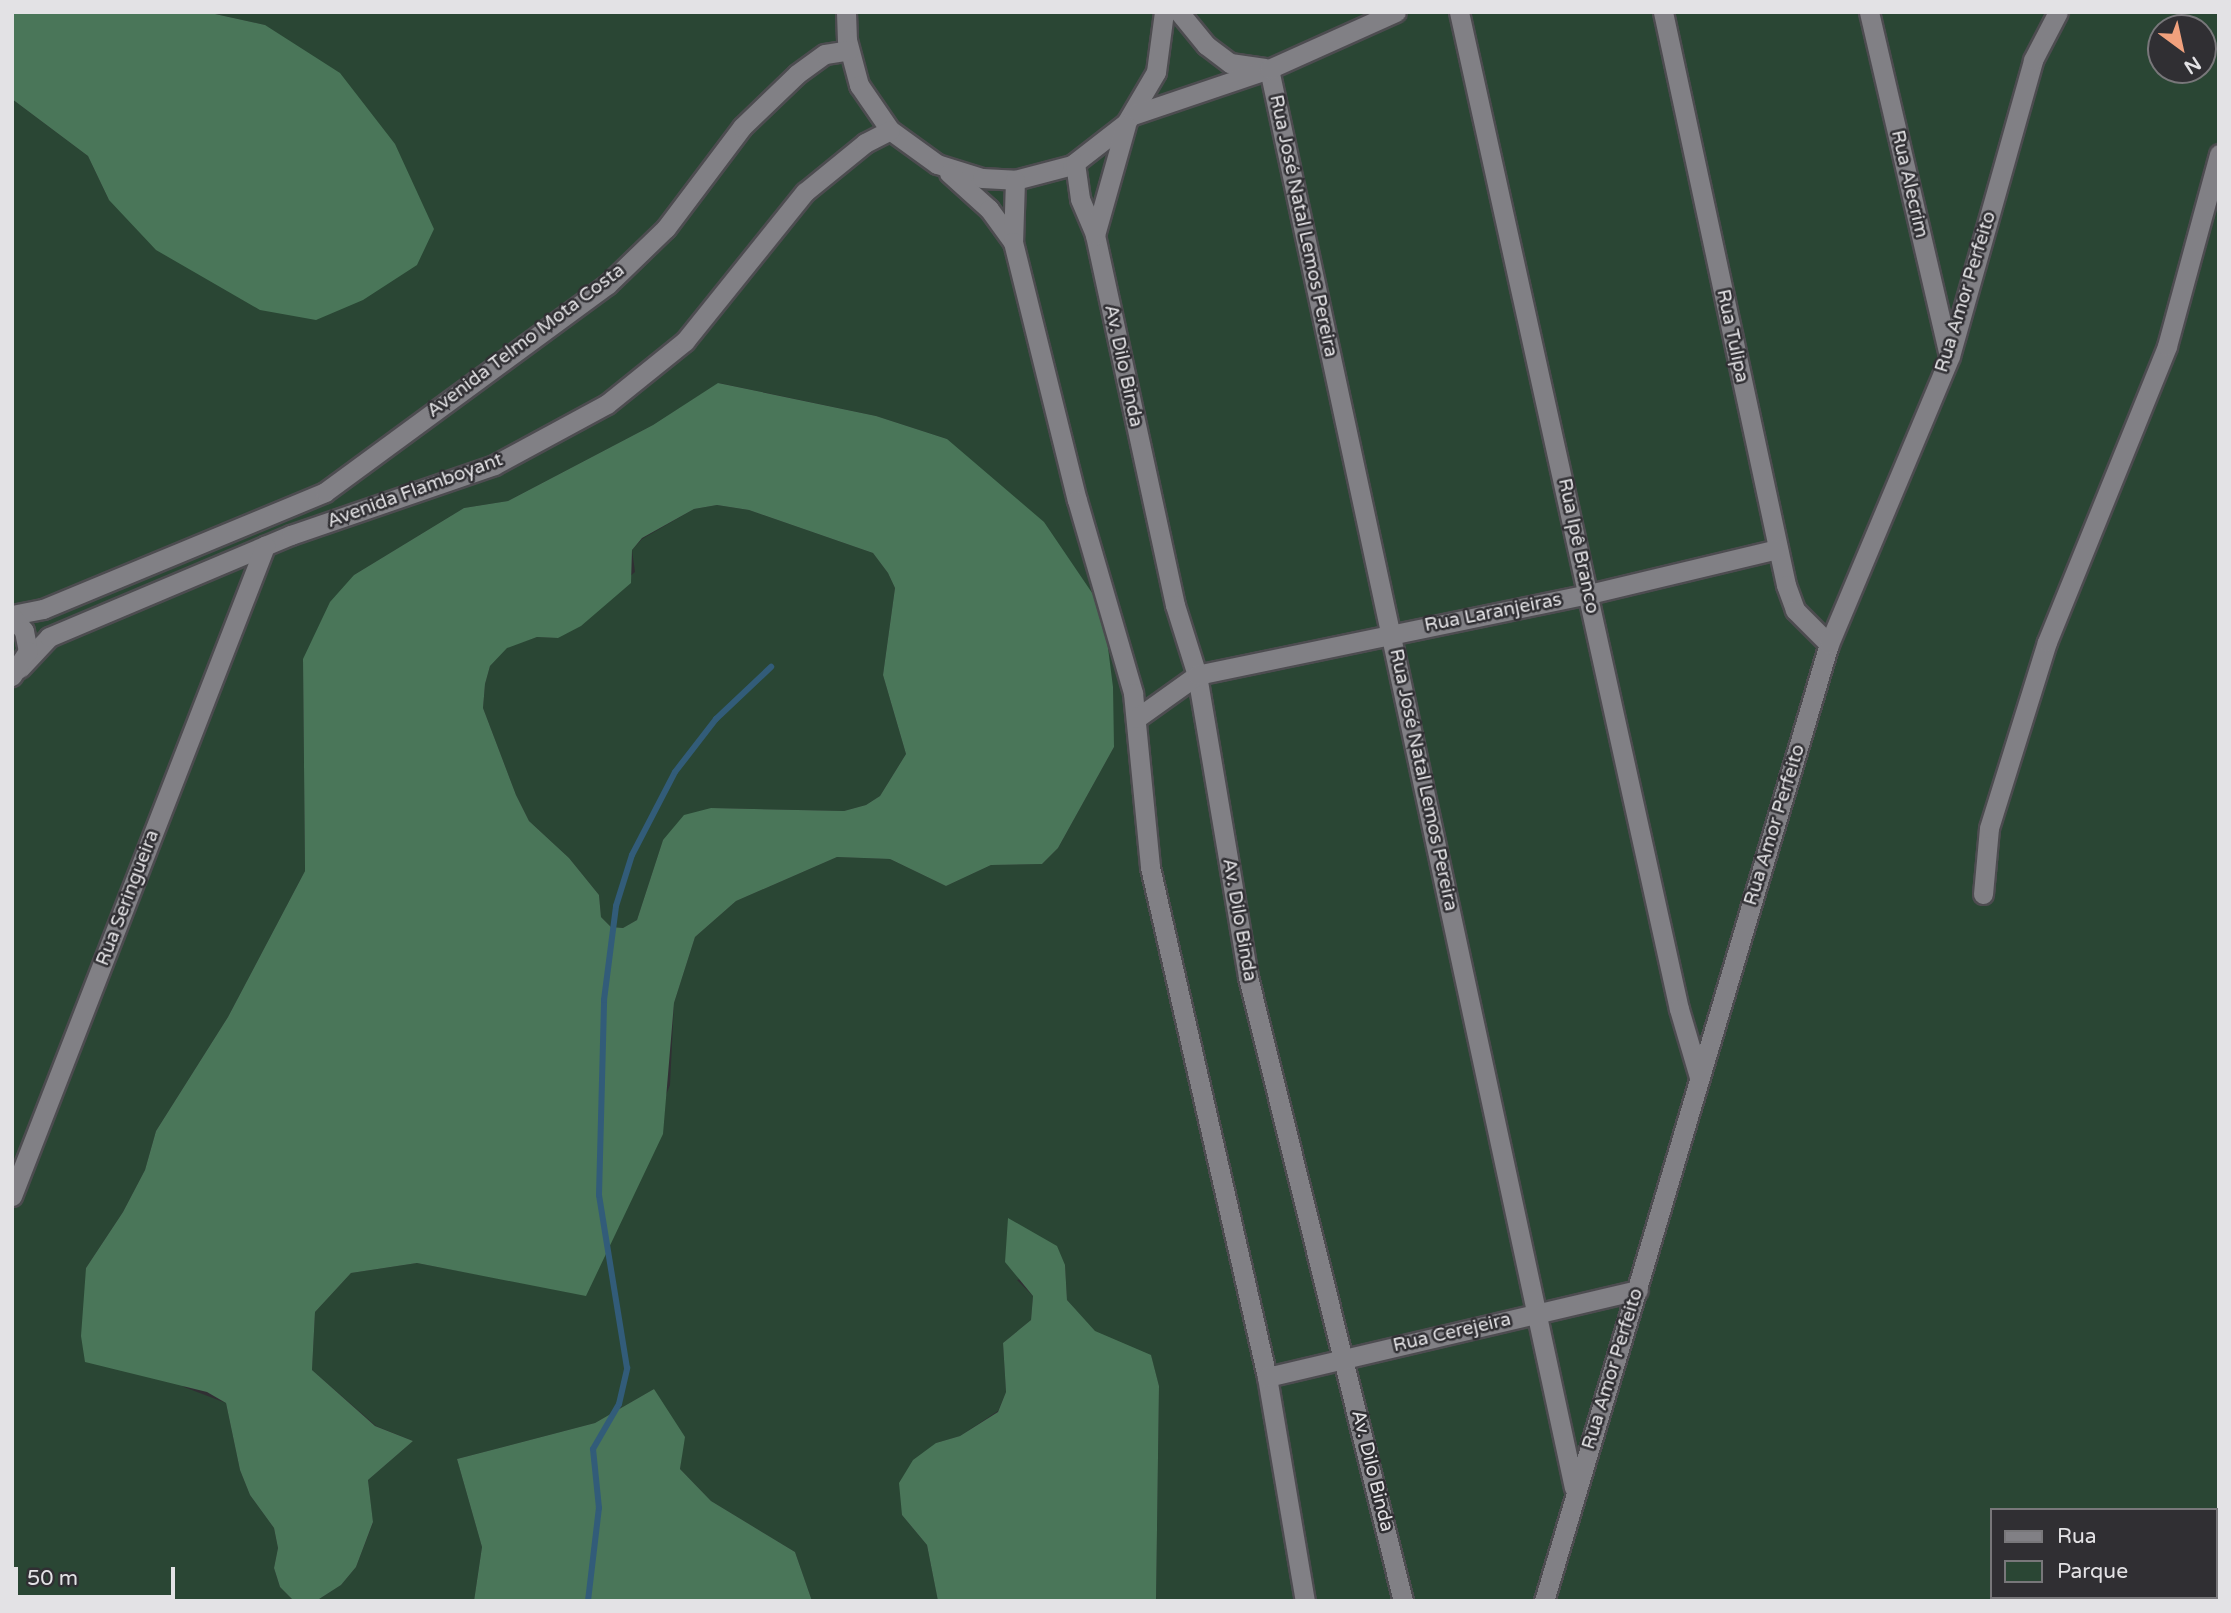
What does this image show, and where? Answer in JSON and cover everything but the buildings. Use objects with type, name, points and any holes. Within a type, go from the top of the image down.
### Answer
[{"type":"street","points":[[846,12],[849,50],[859,85],[890,131],[971,189],[1013,242]]},
{"type":"street","points":[[1096,235],[1130,119],[1156,72],[1164,12]]},
{"type":"street","points":[[1179,12],[1206,45],[1230,63],[1269,69]]},
{"type":"street","points":[[937,164],[982,178],[1015,180],[1075,163],[1130,119],[1269,69],[1396,12]]},
{"type":"street","name":"Rua Ipê Branco","points":[[1459,12],[1679,1009],[1700,1078]]},
{"type":"street","name":"Rua Tulipa","points":[[1663,12],[1778,549],[1795,610],[1829,644]]},
{"type":"street","name":"Rua Alecrim","points":[[1869,12],[1950,356]]},
{"type":"street","name":"Rua Amor Perfeito","points":[[1544,1601],[1829,644],[1950,356],[2033,60],[2058,12]]},
{"type":"street","name":"Avenida Telmo Mota Costa","points":[[304,500],[325,492],[607,285],[666,228],[743,127],[797,74],[825,54],[849,50]]},
{"type":"street","name":"Rua José Natal Lemos Pereira","points":[[1269,69],[1575,1491]]},
{"type":"street","name":"Avenida Flamboyant","points":[[15,673],[49,637],[265,546],[494,465],[607,404],[685,341],[805,192],[865,143],[890,131]]},
{"type":"street","points":[[1983,894],[1989,828],[2047,642],[2167,346],[2219,154]]},
{"type":"street","name":"Av. Dilo Binda","points":[[1075,163],[1080,199],[1096,235],[1175,605],[1197,675],[1248,977],[1403,1601]]},
{"type":"street","points":[[1015,180],[1013,242],[1137,718],[1150,867],[1267,1377],[1305,1601]]},
{"type":"street","name":"Avenida Flamboyant","points":[[12,616],[30,614],[304,500]]},
{"type":"street","points":[[211,540],[219,564],[238,579],[242,599]]},
{"type":"street","name":"Rua Seringueira","points":[[12,1196],[242,599],[265,546]]},
{"type":"street","name":"Rua Laranjeiras","points":[[1137,718],[1197,675],[1589,594],[1778,549]]},
{"type":"street","points":[[12,616],[27,641],[15,673]]},
{"type":"street","name":"Rua Cerejeira","points":[[1267,1377],[1638,1290]]},
{"type":"green space","points":[[12,12],[206,12],[265,25],[340,73],[395,144],[434,229],[417,265],[363,300],[316,320],[260,310],[156,250],[109,200],[88,156],[12,99]]},
{"type":"green space","points":[[206,12],[2219,12],[2219,1601],[1156,1601],[1159,1386],[1151,1356],[1095,1332],[1067,1300],[1065,1265],[1017,1280],[1033,1296],[1031,1320],[1003,1343],[1006,1392],[998,1411],[960,1436],[936,1443],[902,1515],[927,1545],[938,1601],[812,1601],[795,1552],[711,1501],[680,1469],[682,1454],[654,1389],[595,1423],[457,1459],[482,1547],[474,1601],[316,1601],[341,1585],[356,1567],[373,1523],[368,1480],[413,1441],[376,1426],[312,1370],[315,1312],[351,1273],[417,1263],[586,1295],[670,1085],[674,1003],[695,937],[736,901],[837,857],[890,859],[946,886],[991,865],[1042,864],[1058,848],[1114,747],[947,439],[876,416],[719,383],[653,425],[508,501],[464,508],[354,575],[303,660],[305,871],[228,1017],[156,1131],[145,1170],[123,1212],[86,1268],[184,1387],[226,1403],[240,1470],[250,1495],[274,1528],[278,1548],[274,1568],[280,1587],[294,1601],[12,1601],[12,99],[88,156],[109,200],[265,25]]},
{"type":"green space","points":[[718,383],[876,416],[947,439],[1044,522],[1103,609],[1113,687],[1114,747],[1058,848],[1042,864],[991,865],[946,886],[890,859],[837,857],[736,901],[695,937],[674,1003],[663,1134],[586,1296],[417,1263],[351,1273],[315,1312],[312,1370],[375,1426],[413,1441],[368,1480],[373,1522],[356,1567],[341,1585],[316,1601],[294,1601],[280,1587],[274,1568],[278,1548],[274,1528],[250,1495],[240,1470],[226,1403],[207,1392],[85,1362],[81,1336],[86,1268],[123,1212],[145,1170],[156,1131],[228,1017],[305,871],[303,659],[330,602],[354,575],[464,508],[508,501],[653,425]],"holes":[[[717,505],[749,510],[873,553],[888,573],[895,588],[883,675],[906,754],[880,796],[866,805],[844,811],[711,808],[684,815],[663,840],[637,920],[623,928],[611,927],[601,917],[599,895],[569,858],[529,821],[516,795],[483,708],[490,666],[507,648],[537,637],[558,638],[581,626],[631,583],[632,550],[642,538],[694,509]]]},
{"type":"green space","points":[[717,505],[749,510],[873,553],[895,588],[883,675],[906,754],[880,796],[866,805],[844,811],[711,808],[663,840],[637,920],[623,928],[611,927],[601,917],[599,895],[569,858],[529,821],[516,795],[483,708],[485,684],[490,666],[507,647],[537,637],[558,638],[635,572],[632,550],[642,539],[694,509]]},
{"type":"green space","points":[[1008,1218],[1057,1246],[1065,1265],[1067,1300],[1095,1331],[1151,1355],[1159,1386],[1156,1601],[938,1601],[927,1545],[902,1515],[899,1483],[913,1460],[936,1443],[960,1436],[998,1412],[1006,1392],[1003,1343],[1031,1320],[1033,1296],[1005,1262]]},
{"type":"green space","points":[[654,1389],[685,1437],[680,1469],[711,1501],[795,1552],[812,1601],[474,1601],[482,1547],[457,1459],[595,1423]]},
{"type":"waterway","points":[[588,1601],[599,1508],[593,1449],[619,1404],[627,1368],[599,1195],[604,1000],[616,906],[632,855],[675,772],[716,719],[771,667]]}]
